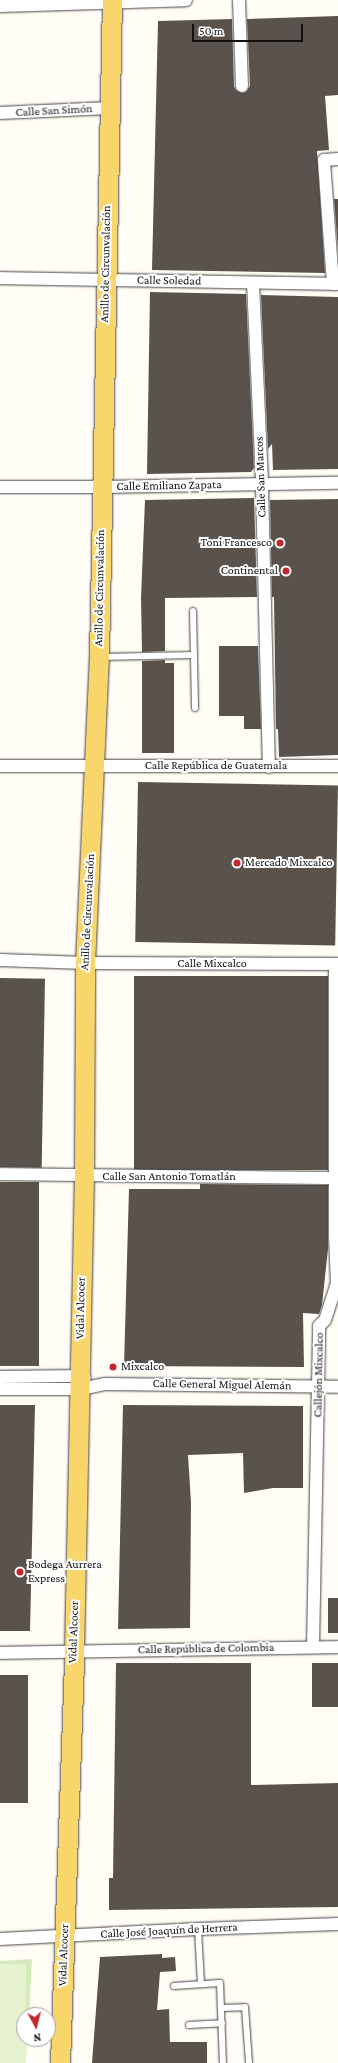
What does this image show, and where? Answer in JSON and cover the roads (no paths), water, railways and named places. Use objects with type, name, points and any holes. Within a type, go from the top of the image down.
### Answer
[{"type":"main road","name":"Anillo de Circunvalación","points":[[84,1176],[85,963],[99,657],[105,280],[112,1]]},
{"type":"main road","name":"Vidal Alcocer","points":[[60,2063],[74,1652],[84,1176]]},
{"type":"street","points":[[0,6],[112,1],[186,0]]},
{"type":"street","points":[[239,0],[242,86]]},
{"type":"street","name":"Calle San Simón","points":[[0,113],[109,108]]},
{"type":"street","points":[[336,284],[324,160],[338,159]]},
{"type":"street","name":"Calle Soledad","points":[[0,278],[336,284]]},
{"type":"street","name":"Calle San Marcos","points":[[253,283],[262,485],[269,767]]},
{"type":"street","name":"Calle Emiliano Zapata","points":[[0,487],[338,483]]},
{"type":"street","name":"Calle República de Guatemala","points":[[0,766],[338,766]]},
{"type":"street","name":"Calle Mixcalco","points":[[0,960],[85,963],[336,964]]},
{"type":"street","name":"Callejón Mixcalco","points":[[313,1647],[320,1326],[325,1320],[337,1284],[335,1237],[337,1178],[336,964]]},
{"type":"street","name":"Calle San Antonio Tomatlán","points":[[0,1174],[337,1178]]},
{"type":"street","points":[[0,1376],[80,1383]]},
{"type":"street","points":[[0,1389],[80,1383]]},
{"type":"street","name":"Calle General Miguel Alemán","points":[[80,1383],[338,1387]]},
{"type":"street","name":"Calle República de Colombia","points":[[0,1653],[338,1647]]},
{"type":"street","name":"Calle José Joaquín de Herrera","points":[[0,1939],[198,1929],[338,1924]]},
{"type":"lane","points":[[193,611],[194,708]]},
{"type":"lane","points":[[99,657],[194,655]]},
{"type":"lane","points":[[198,1929],[201,1984]]},
{"type":"lane","points":[[174,1986],[220,1983],[223,2063]]},
{"type":"lane","points":[[221,2008],[245,2006],[249,2063]]},
{"type":"lane","points":[[188,2025],[222,2023]]},
{"type":"place","name":"Toni Francesco","points":[[280,543]]},
{"type":"place","name":"Continental","points":[[286,571]]},
{"type":"place","name":"Mercado Mixcalco","points":[[237,863]]},
{"type":"place","name":"Mixcalco","points":[[113,1367]]},
{"type":"place","name":"Bodega Aurrera Express","points":[[20,1572]]}]
